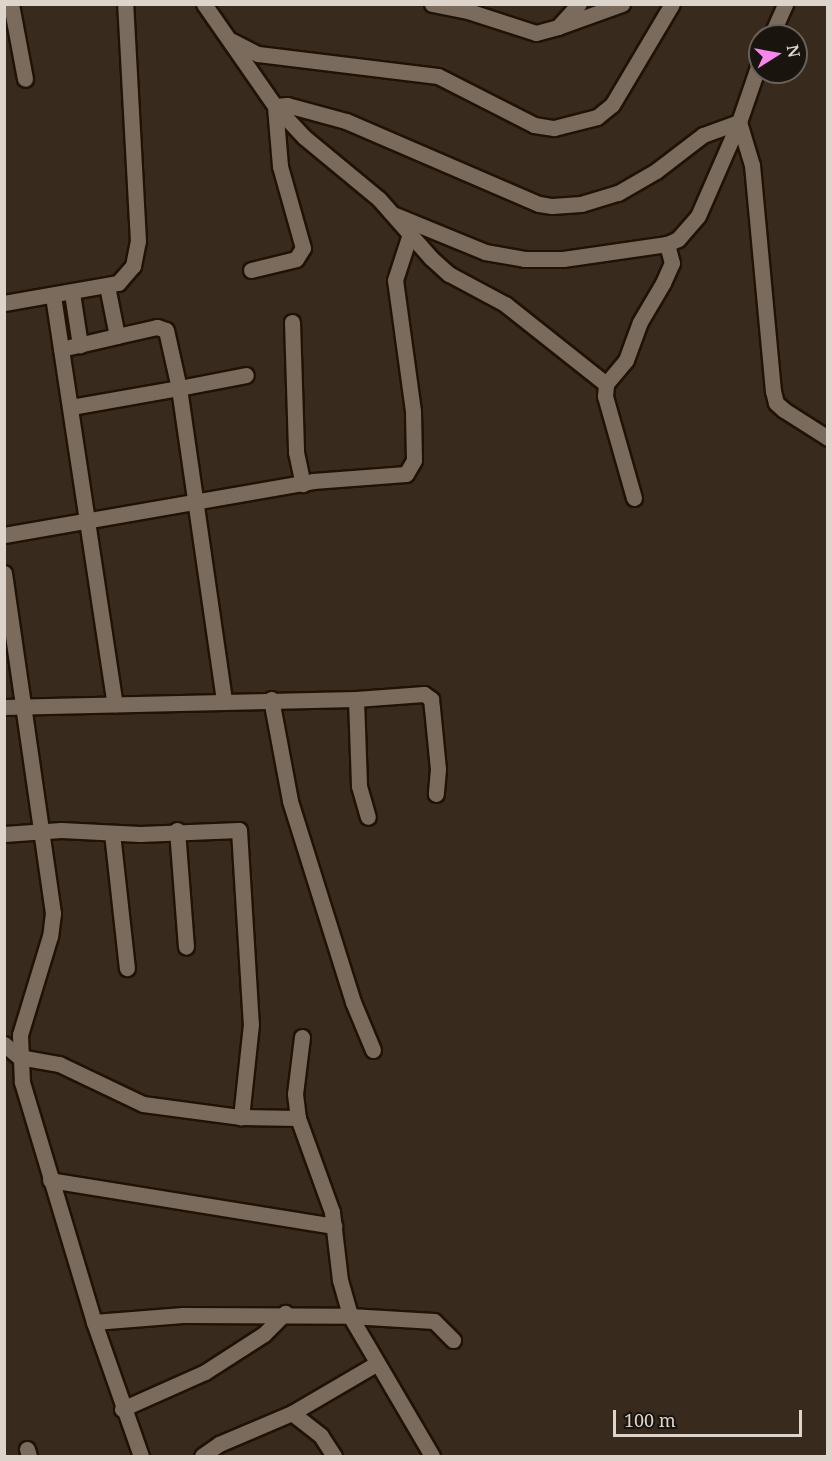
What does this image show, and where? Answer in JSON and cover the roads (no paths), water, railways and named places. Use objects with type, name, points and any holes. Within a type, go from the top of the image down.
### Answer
[{"type":"street","points":[[11,4],[25,79]]},
{"type":"street","points":[[4,303],[72,293],[118,283],[133,266],[138,241],[125,4]]},
{"type":"street","points":[[204,4],[275,106],[304,137],[395,215],[409,237],[449,274],[506,304],[606,384]]},
{"type":"street","points":[[432,4],[468,11],[523,31],[536,33],[622,4]]},
{"type":"street","points":[[558,27],[579,4]]},
{"type":"street","points":[[227,38],[258,54],[438,76],[534,125],[554,128],[597,117],[612,105],[672,4]]},
{"type":"street","points":[[776,24],[785,4]]},
{"type":"street","points":[[395,215],[485,252],[524,259],[563,259],[667,244],[678,239],[698,216],[739,122],[752,84]]},
{"type":"street","points":[[275,106],[346,121],[539,204],[552,206],[581,204],[618,193],[656,171],[703,135],[739,122]]},
{"type":"street","points":[[251,270],[296,259],[303,248],[279,166],[275,106]]},
{"type":"street","points":[[739,122],[752,165],[774,397],[784,410],[828,438]]},
{"type":"street","points":[[4,535],[195,500],[303,484],[406,474],[413,468],[412,400],[395,280],[409,237]]},
{"type":"street","points":[[634,498],[605,396],[606,384],[626,360],[640,322],[672,263],[667,244]]},
{"type":"street","points":[[107,286],[117,336]]},
{"type":"street","points":[[72,293],[80,345]]},
{"type":"street","points":[[53,296],[115,704]]},
{"type":"street","points":[[292,322],[296,452],[303,484]]},
{"type":"street","points":[[61,349],[158,327],[166,330],[179,388],[224,702]]},
{"type":"street","points":[[71,407],[246,375]]},
{"type":"street","points":[[4,573],[43,831],[52,926],[20,1035],[19,1057],[26,1102],[122,1409],[141,1456]]},
{"type":"street","points":[[4,708],[271,699],[356,699],[424,694],[430,699],[438,769],[436,794]]},
{"type":"street","points":[[271,699],[290,801],[353,1002],[373,1050]]},
{"type":"street","points":[[356,699],[359,786],[368,817]]},
{"type":"street","points":[[4,834],[43,831],[112,833],[236,829],[240,835],[251,1024],[241,1117]]},
{"type":"street","points":[[177,830],[186,947]]},
{"type":"street","points":[[112,833],[127,968]]},
{"type":"street","points":[[4,1038],[20,1035]]},
{"type":"street","points":[[302,1037],[295,1094],[298,1118],[334,1226],[340,1280],[350,1316],[376,1364],[432,1456]]},
{"type":"street","points":[[4,1044],[19,1057],[59,1064],[143,1104],[241,1117],[298,1118]]},
{"type":"street","points":[[50,1180],[334,1226]]},
{"type":"street","points":[[94,1322],[285,1313],[350,1316],[434,1321],[453,1340]]},
{"type":"street","points":[[122,1409],[205,1372],[264,1334],[285,1313]]},
{"type":"street","points":[[202,1456],[219,1444],[291,1413],[376,1364]]},
{"type":"street","points":[[291,1413],[321,1436],[334,1456]]}]
